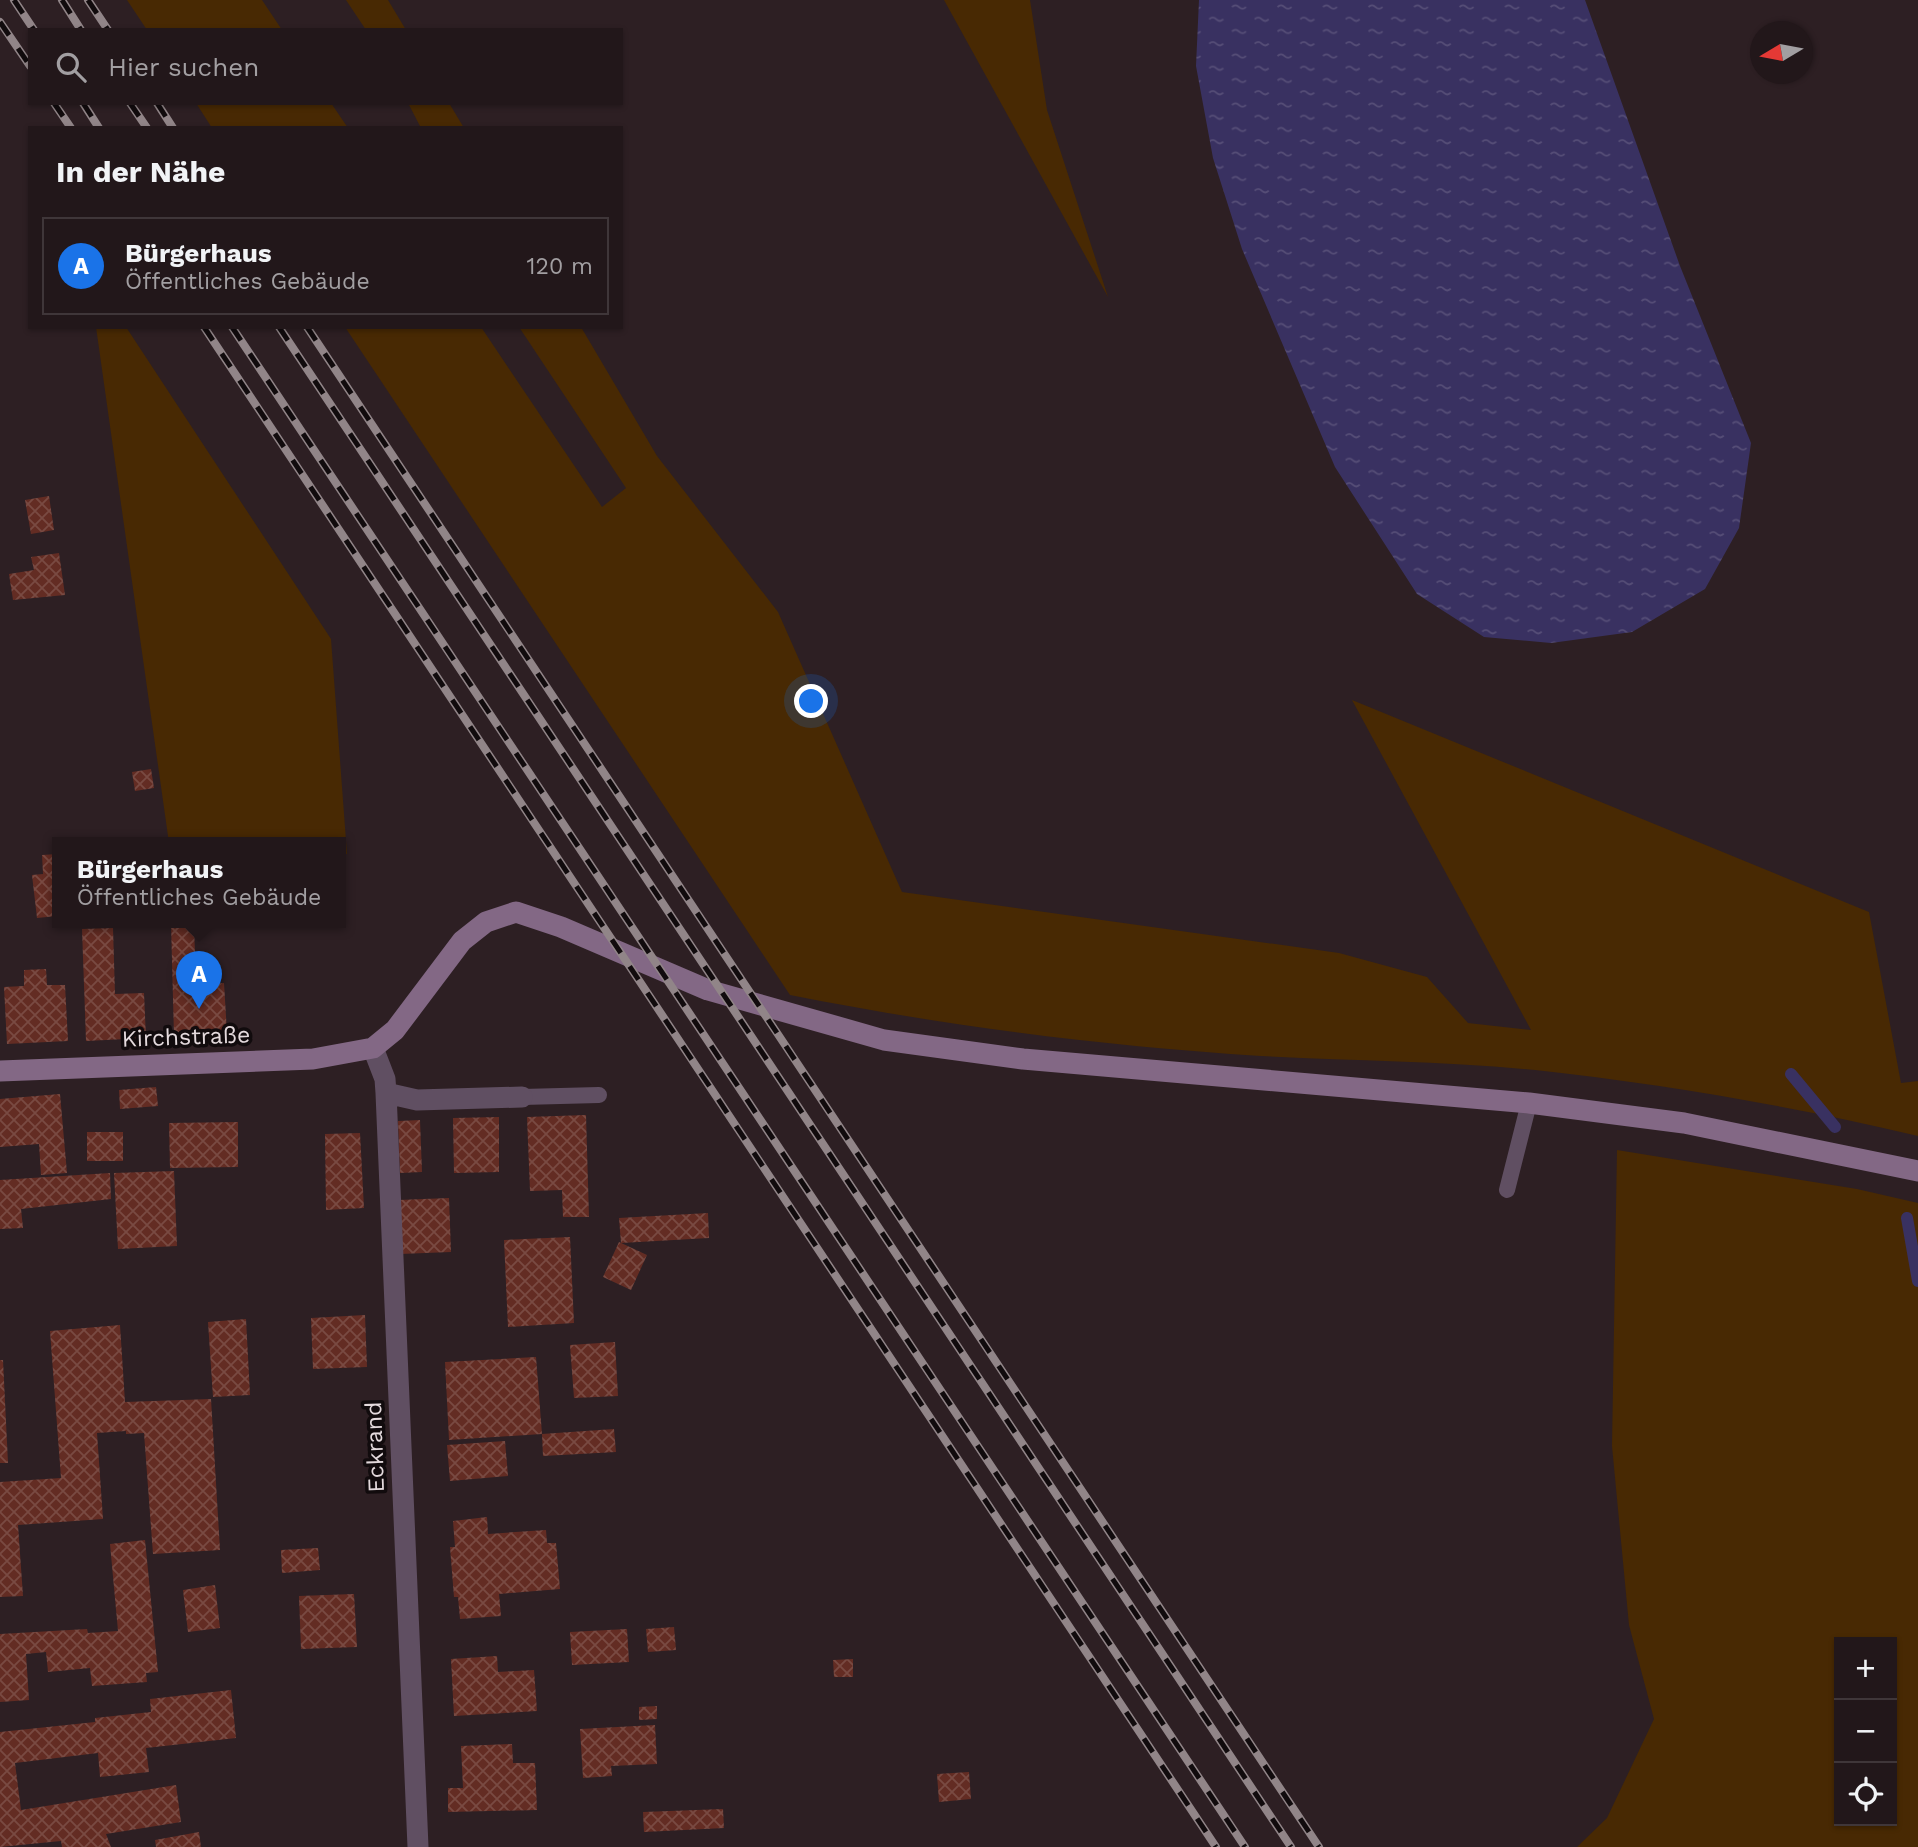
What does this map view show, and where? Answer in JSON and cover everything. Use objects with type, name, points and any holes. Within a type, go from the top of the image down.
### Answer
[{"type":"street","points":[[373,1048],[395,1030],[462,941],[486,922],[516,912],[561,927],[708,990],[884,1040],[1132,1069],[1529,1103],[1684,1123],[1918,1171]]},
{"type":"street","name":"Kirchstraße","points":[[0,1071],[313,1059],[373,1048]]},
{"type":"street","name":"Eckrand","points":[[373,1048],[385,1079],[386,1093],[418,1847]]},
{"type":"street","points":[[386,1093],[417,1100],[522,1097]]},
{"type":"lane","points":[[522,1097],[599,1096]]},
{"type":"lane","points":[[1507,1190],[1529,1103]]},
{"type":"shaded area","points":[[127,0],[262,0],[281,28],[146,28]]},
{"type":"shaded area","points":[[346,0],[388,0],[405,28],[365,28]]},
{"type":"shaded area","points":[[944,0],[1030,0],[1047,110],[1108,297]]},
{"type":"shaded area","points":[[197,105],[332,105],[347,126],[211,126]]},
{"type":"shaded area","points":[[409,105],[450,105],[463,126],[420,126]]},
{"type":"shaded area","points":[[96,329],[127,329],[331,639],[346,837],[168,837]]},
{"type":"shaded area","points":[[346,329],[482,329],[602,507],[626,488],[520,329],[582,329],[657,456],[778,612],[902,892],[1339,953],[1427,977],[1468,1023],[1531,1030],[1352,700],[1869,912],[1901,1083],[1918,1081],[1918,1136],[1679,1089],[1535,1070],[1143,1047],[966,1025],[790,995]]},
{"type":"shaded area","points":[[1617,1150],[1857,1189],[1918,1203],[1918,1847],[1577,1847],[1607,1818],[1654,1719],[1629,1625],[1612,1446]]},
{"type":"water","points":[[1199,0],[1585,0],[1680,266],[1751,443],[1739,528],[1705,589],[1632,632],[1551,643],[1484,637],[1417,594],[1335,467],[1242,249],[1213,158],[1196,66]]},
{"type":"building","points":[[49,496],[54,530],[31,534],[25,500]]},
{"type":"building","points":[[59,553],[65,595],[13,600],[9,574],[34,570],[31,557]]},
{"type":"building","points":[[151,769],[154,788],[135,791],[132,772]]},
{"type":"building","points":[[52,854],[52,916],[37,918],[32,875],[43,874],[42,855]]},
{"type":"building","points":[[113,928],[115,994],[144,993],[146,1038],[86,1041],[82,929]]},
{"type":"building","points":[[171,928],[194,928],[196,985],[224,983],[227,1033],[174,1036]]},
{"type":"building","points":[[46,969],[47,985],[65,985],[68,1041],[7,1044],[4,987],[24,986],[24,970]]},
{"type":"building","points":[[156,1087],[158,1106],[120,1109],[119,1090]]},
{"type":"building","points":[[60,1094],[67,1173],[41,1175],[39,1144],[0,1147],[0,1099]]},
{"type":"building","points":[[586,1115],[589,1217],[563,1217],[562,1190],[530,1191],[527,1117]]},
{"type":"building","points":[[499,1117],[499,1172],[454,1173],[453,1118]]},
{"type":"building","points":[[420,1120],[422,1172],[400,1173],[398,1121]]},
{"type":"building","points":[[238,1122],[238,1167],[170,1168],[169,1123]]},
{"type":"building","points":[[87,1132],[123,1132],[123,1161],[87,1161]]},
{"type":"building","points":[[360,1133],[364,1208],[326,1210],[325,1134]]},
{"type":"building","points":[[174,1171],[177,1246],[118,1249],[114,1173]]},
{"type":"building","points":[[110,1173],[111,1199],[21,1209],[23,1228],[0,1229],[0,1180]]},
{"type":"building","points":[[449,1198],[451,1252],[400,1254],[398,1200]]},
{"type":"building","points":[[708,1213],[709,1238],[621,1243],[619,1218]]},
{"type":"building","points":[[570,1237],[574,1323],[508,1327],[504,1240]]},
{"type":"building","points":[[619,1242],[647,1255],[631,1290],[603,1277]]},
{"type":"building","points":[[365,1315],[367,1367],[313,1369],[311,1318]]},
{"type":"building","points":[[246,1319],[250,1395],[213,1397],[208,1322]]},
{"type":"building","points":[[120,1325],[125,1402],[211,1399],[220,1550],[153,1554],[144,1433],[97,1433],[103,1519],[18,1525],[23,1596],[0,1597],[0,1482],[61,1478],[50,1331]]},
{"type":"building","points":[[615,1342],[618,1396],[574,1398],[570,1345]]},
{"type":"building","points":[[536,1357],[542,1434],[449,1440],[445,1362]]},
{"type":"building","points":[[0,1360],[3,1360],[8,1463],[0,1463]]},
{"type":"building","points":[[614,1429],[616,1452],[543,1456],[542,1434]]},
{"type":"building","points":[[505,1441],[508,1476],[450,1481],[447,1445]]},
{"type":"building","points":[[487,1517],[488,1534],[546,1530],[547,1543],[556,1543],[560,1589],[499,1594],[501,1616],[460,1619],[458,1597],[454,1597],[450,1547],[455,1547],[453,1521]]},
{"type":"building","points":[[145,1540],[158,1672],[146,1673],[147,1682],[92,1686],[90,1668],[48,1672],[46,1652],[26,1654],[29,1700],[0,1702],[0,1634],[87,1629],[88,1633],[118,1631],[110,1544]]},
{"type":"building","points":[[318,1548],[320,1570],[282,1573],[281,1550]]},
{"type":"building","points":[[215,1585],[220,1628],[188,1632],[183,1590]]},
{"type":"building","points":[[354,1594],[357,1647],[301,1649],[299,1596]]},
{"type":"building","points":[[674,1627],[676,1650],[648,1652],[646,1629]]},
{"type":"building","points":[[627,1629],[629,1662],[572,1665],[570,1632]]},
{"type":"building","points":[[497,1656],[498,1672],[534,1670],[537,1711],[454,1716],[451,1659]]},
{"type":"building","points":[[853,1659],[853,1677],[834,1677],[833,1660]]},
{"type":"building","points":[[231,1690],[236,1738],[146,1748],[149,1772],[100,1777],[98,1753],[15,1763],[21,1810],[176,1785],[181,1822],[106,1834],[111,1847],[62,1847],[61,1841],[0,1847],[0,1732],[95,1722],[95,1718],[151,1712],[150,1699]]},
{"type":"building","points":[[657,1706],[657,1719],[639,1720],[639,1707]]},
{"type":"building","points":[[655,1725],[657,1764],[611,1766],[612,1776],[583,1778],[580,1729]]},
{"type":"building","points":[[512,1744],[513,1763],[535,1763],[537,1810],[448,1812],[448,1788],[463,1788],[461,1746]]},
{"type":"building","points":[[969,1772],[971,1799],[939,1802],[937,1774]]},
{"type":"building","points":[[723,1809],[724,1828],[644,1832],[643,1812]]},
{"type":"building","points":[[199,1832],[201,1847],[156,1847],[155,1840]]},
{"type":"waterway","points":[[1791,1074],[1835,1127]]},
{"type":"waterway","points":[[1907,1218],[1918,1281]]},
{"type":"railway","points":[[14,0],[33,28]]},
{"type":"railway","points":[[62,0],[80,28]]},
{"type":"railway","points":[[88,0],[107,28]]},
{"type":"railway","points":[[0,22],[28,63]]},
{"type":"railway","points":[[55,105],[70,126]]},
{"type":"railway","points":[[84,105],[98,126]]},
{"type":"railway","points":[[131,105],[146,126]]},
{"type":"railway","points":[[158,105],[172,126]]},
{"type":"railway","points":[[205,329],[1216,1847]]},
{"type":"railway","points":[[233,329],[1245,1847]]},
{"type":"railway","points":[[280,329],[1291,1847]]},
{"type":"railway","points":[[308,329],[1319,1847]]},
{"type":"place","name":"Bürgerhaus","points":[[199,1009]]}]
